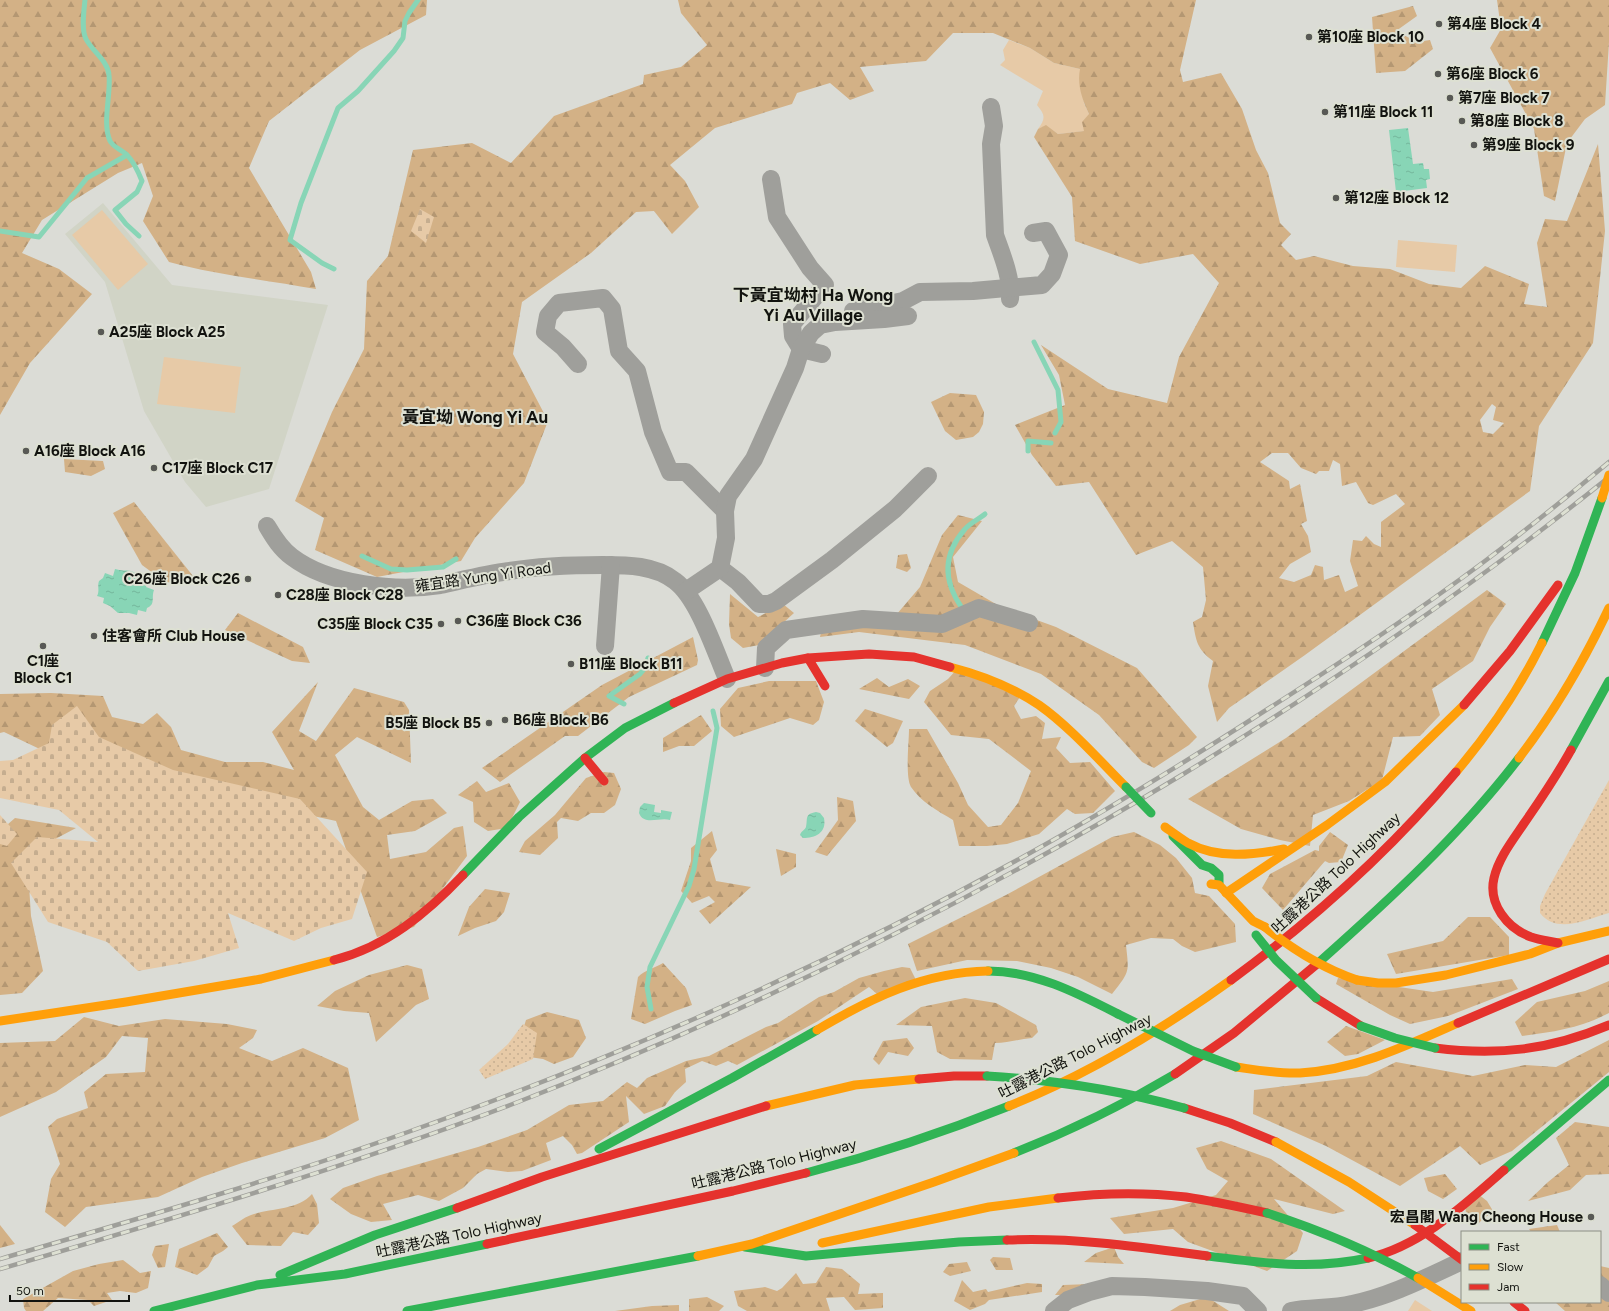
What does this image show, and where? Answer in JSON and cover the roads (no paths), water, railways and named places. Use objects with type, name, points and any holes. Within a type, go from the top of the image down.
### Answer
[{"type":"main road","name":"吐露港公路 Tolo Highway","points":[[154,1311],[260,1284],[350,1273],[490,1244],[614,1215],[731,1192],[862,1157],[959,1126],[1014,1104],[1116,1053],[1167,1024],[1217,991],[1265,956],[1356,877],[1404,832],[1468,758],[1516,690],[1559,608],[1576,571],[1609,475]]},
{"type":"main road","points":[[1226,893],[1347,811],[1386,781],[1453,718],[1509,653],[1541,610],[1586,542]]},
{"type":"main road","points":[[406,1311],[671,1262],[742,1247],[976,1169],[1045,1142],[1145,1093],[1196,1061],[1293,987],[1390,900],[1458,830],[1502,780],[1549,715],[1582,662],[1609,608]]},
{"type":"main road","points":[[0,1021],[126,1002],[261,979],[350,956],[383,941],[411,923],[441,898],[519,818],[585,758],[625,728],[654,712],[727,679],[808,658],[869,654],[914,657],[973,673],[1010,688],[1040,706],[1067,729],[1126,786],[1202,865],[1211,868],[1219,875],[1219,885]]},
{"type":"main road","points":[[808,658],[825,686]]},
{"type":"main road","points":[[1558,943],[1531,937],[1510,924],[1499,911],[1496,904],[1493,892],[1494,879],[1502,856],[1561,768],[1609,680]]},
{"type":"main road","points":[[585,758],[604,781]]},
{"type":"main road","points":[[1158,820],[1189,843],[1206,850],[1223,853],[1253,854],[1293,847]]},
{"type":"main road","points":[[1202,865],[1203,877],[1209,883],[1219,885],[1254,921],[1284,944],[1311,962],[1357,980],[1378,983],[1396,983],[1425,979],[1512,959],[1558,943],[1609,931]]},
{"type":"main road","points":[[1254,921],[1256,935],[1276,960],[1316,998],[1361,1026],[1424,1046],[1458,1052],[1515,1052],[1560,1043],[1609,1025]]},
{"type":"main road","points":[[542,1177],[582,1158],[715,1088],[869,1002],[920,981],[952,972],[999,971],[1030,976],[1066,988],[1193,1051],[1236,1067],[1261,1072],[1309,1073],[1344,1067],[1368,1060],[1609,959]]},
{"type":"main road","points":[[260,1284],[375,1235],[440,1214],[542,1177],[738,1114],[820,1092],[855,1085],[954,1076],[987,1076],[1059,1081],[1102,1088],[1142,1096],[1230,1123],[1307,1157],[1353,1183],[1424,1232],[1461,1260]]},
{"type":"main road","points":[[742,1247],[806,1256],[959,1242],[1031,1239],[1122,1245],[1264,1263],[1298,1265],[1329,1264],[1354,1261],[1380,1255],[1401,1246],[1423,1234],[1445,1219],[1466,1203],[1609,1080]]},
{"type":"main road","points":[[775,1252],[1003,1204],[1059,1196],[1118,1194],[1160,1195],[1218,1202],[1267,1213],[1304,1224],[1360,1247],[1416,1276],[1471,1311]]},
{"type":"main road","points":[[1515,1303],[1525,1311]]},
{"type":"street","points":[[991,107],[994,126],[991,144],[995,235],[1011,294]]},
{"type":"street","points":[[771,179],[777,217],[810,268],[825,285],[792,324],[798,344]]},
{"type":"street","points":[[686,591],[720,568],[726,538],[725,511],[728,496],[752,462],[795,368],[798,344],[803,324],[816,314],[841,313],[904,301],[920,292],[973,291],[1011,294],[1042,285],[1052,274],[1060,255],[1046,231],[1033,233]]},
{"type":"street","points":[[578,364],[563,347],[545,332],[548,316],[559,303],[603,298],[612,309],[619,351],[637,371],[653,432],[670,472],[686,472],[725,511]]},
{"type":"street","points":[[798,344],[820,325],[835,322],[908,316]]},
{"type":"street","points":[[798,344],[822,354]]},
{"type":"street","points":[[720,568],[738,582],[759,604],[768,604],[776,601],[832,560],[895,509],[928,476]]},
{"type":"street","name":"雍宜路 Yung Yi Road","points":[[268,526],[274,538],[282,548],[302,564],[346,580],[393,588],[440,584],[508,571],[542,567],[612,565],[646,567],[656,570],[676,581],[686,591],[696,606],[727,679]]},
{"type":"street","points":[[605,646],[612,565]]},
{"type":"street","points":[[766,668],[766,648],[786,630],[863,619],[942,624],[979,608],[1029,623]]},
{"type":"street","points":[[1291,1311],[1304,1308],[1351,1304],[1372,1299],[1388,1294],[1461,1261]]},
{"type":"street","points":[[1054,1311],[1068,1300],[1089,1292],[1112,1286],[1145,1286],[1199,1290],[1242,1296],[1258,1311]]},
{"type":"street","points":[[1601,1286],[1609,1293]]},
{"type":"water","points":[[1408,128],[1413,164],[1423,163],[1424,169],[1429,169],[1430,179],[1426,180],[1427,188],[1396,192],[1389,130]]},
{"type":"water","points":[[115,569],[131,571],[148,580],[146,587],[154,590],[152,603],[147,608],[146,612],[138,610],[137,615],[118,613],[110,606],[103,603],[104,598],[97,596],[99,581],[103,578],[105,573],[113,576]]},
{"type":"water","points":[[644,803],[655,805],[654,812],[661,813],[661,810],[672,812],[670,820],[644,819],[639,813],[640,807]]},
{"type":"water","points":[[816,812],[820,813],[824,818],[824,827],[822,831],[816,836],[803,838],[800,835],[806,827],[808,816]]},
{"type":"waterway","points":[[85,0],[83,20],[84,35],[106,65],[109,75],[107,126],[110,141],[113,145],[125,153],[136,167],[142,181],[137,192],[115,210],[126,224],[139,236]]},
{"type":"waterway","points":[[334,269],[322,263],[290,240],[301,203],[338,108],[358,91],[394,51],[403,38],[405,21],[418,0]]},
{"type":"waterway","points":[[0,231],[39,237],[87,178],[127,155]]},
{"type":"waterway","points":[[1034,342],[1058,390],[1061,422],[1055,433]]},
{"type":"waterway","points":[[1028,451],[1028,441],[1051,443]]},
{"type":"waterway","points":[[962,608],[951,588],[948,568],[949,558],[958,538],[965,529],[985,514]]},
{"type":"waterway","points":[[362,556],[391,569],[407,570],[443,567],[456,559]]},
{"type":"waterway","points":[[624,704],[609,696],[640,674],[645,668],[648,658]]},
{"type":"waterway","points":[[651,1009],[647,987],[650,967],[689,886],[694,869],[717,728],[713,711]]},
{"type":"railway","points":[[0,1259],[205,1198],[358,1150],[488,1103],[568,1072],[803,970],[1030,853],[1177,767],[1374,640],[1455,583],[1562,501],[1609,462]]},
{"type":"railway","points":[[0,1269],[261,1191],[454,1126],[605,1067],[690,1031],[859,952],[1024,866],[1185,773],[1240,739],[1402,632],[1507,556],[1609,477]]},
{"type":"place","name":"第4座 Block 4","points":[[1439,24]]},
{"type":"place","name":"第10座 Block 10","points":[[1309,37]]},
{"type":"place","name":"第6座 Block 6","points":[[1438,74]]},
{"type":"place","name":"第7座 Block 7","points":[[1450,98]]},
{"type":"place","name":"第11座 Block 11","points":[[1325,112]]},
{"type":"place","name":"第8座 Block 8","points":[[1462,121]]},
{"type":"place","name":"第9座 Block 9","points":[[1474,145]]},
{"type":"place","name":"第12座 Block 12","points":[[1336,198]]},
{"type":"place","name":"A25座 Block A25","points":[[101,332]]},
{"type":"place","name":"A16座 Block A16","points":[[26,451]]},
{"type":"place","name":"C17座 Block C17","points":[[154,468]]},
{"type":"place","name":"C26座 Block C26","points":[[248,579]]},
{"type":"place","name":"C28座 Block C28","points":[[278,595]]},
{"type":"place","name":"C36座 Block C36","points":[[458,621]]},
{"type":"place","name":"C35座 Block C35","points":[[441,624]]},
{"type":"place","name":"住客會所 Club House","points":[[94,636]]},
{"type":"place","name":"C1座 Block C1","points":[[43,646]]},
{"type":"place","name":"B11座 Block B11","points":[[571,664]]},
{"type":"place","name":"B6座 Block B6","points":[[505,720]]},
{"type":"place","name":"B5座 Block B5","points":[[489,723]]},
{"type":"place","name":"宏昌閣 Wang Cheong House","points":[[1591,1217]]},
{"type":"district","name":"下黃宜坳村 Ha Wong Yi Au Village","points":[[813,305]]},
{"type":"district","name":"黃宜坳 Wong Yi Au","points":[[475,417]]}]
